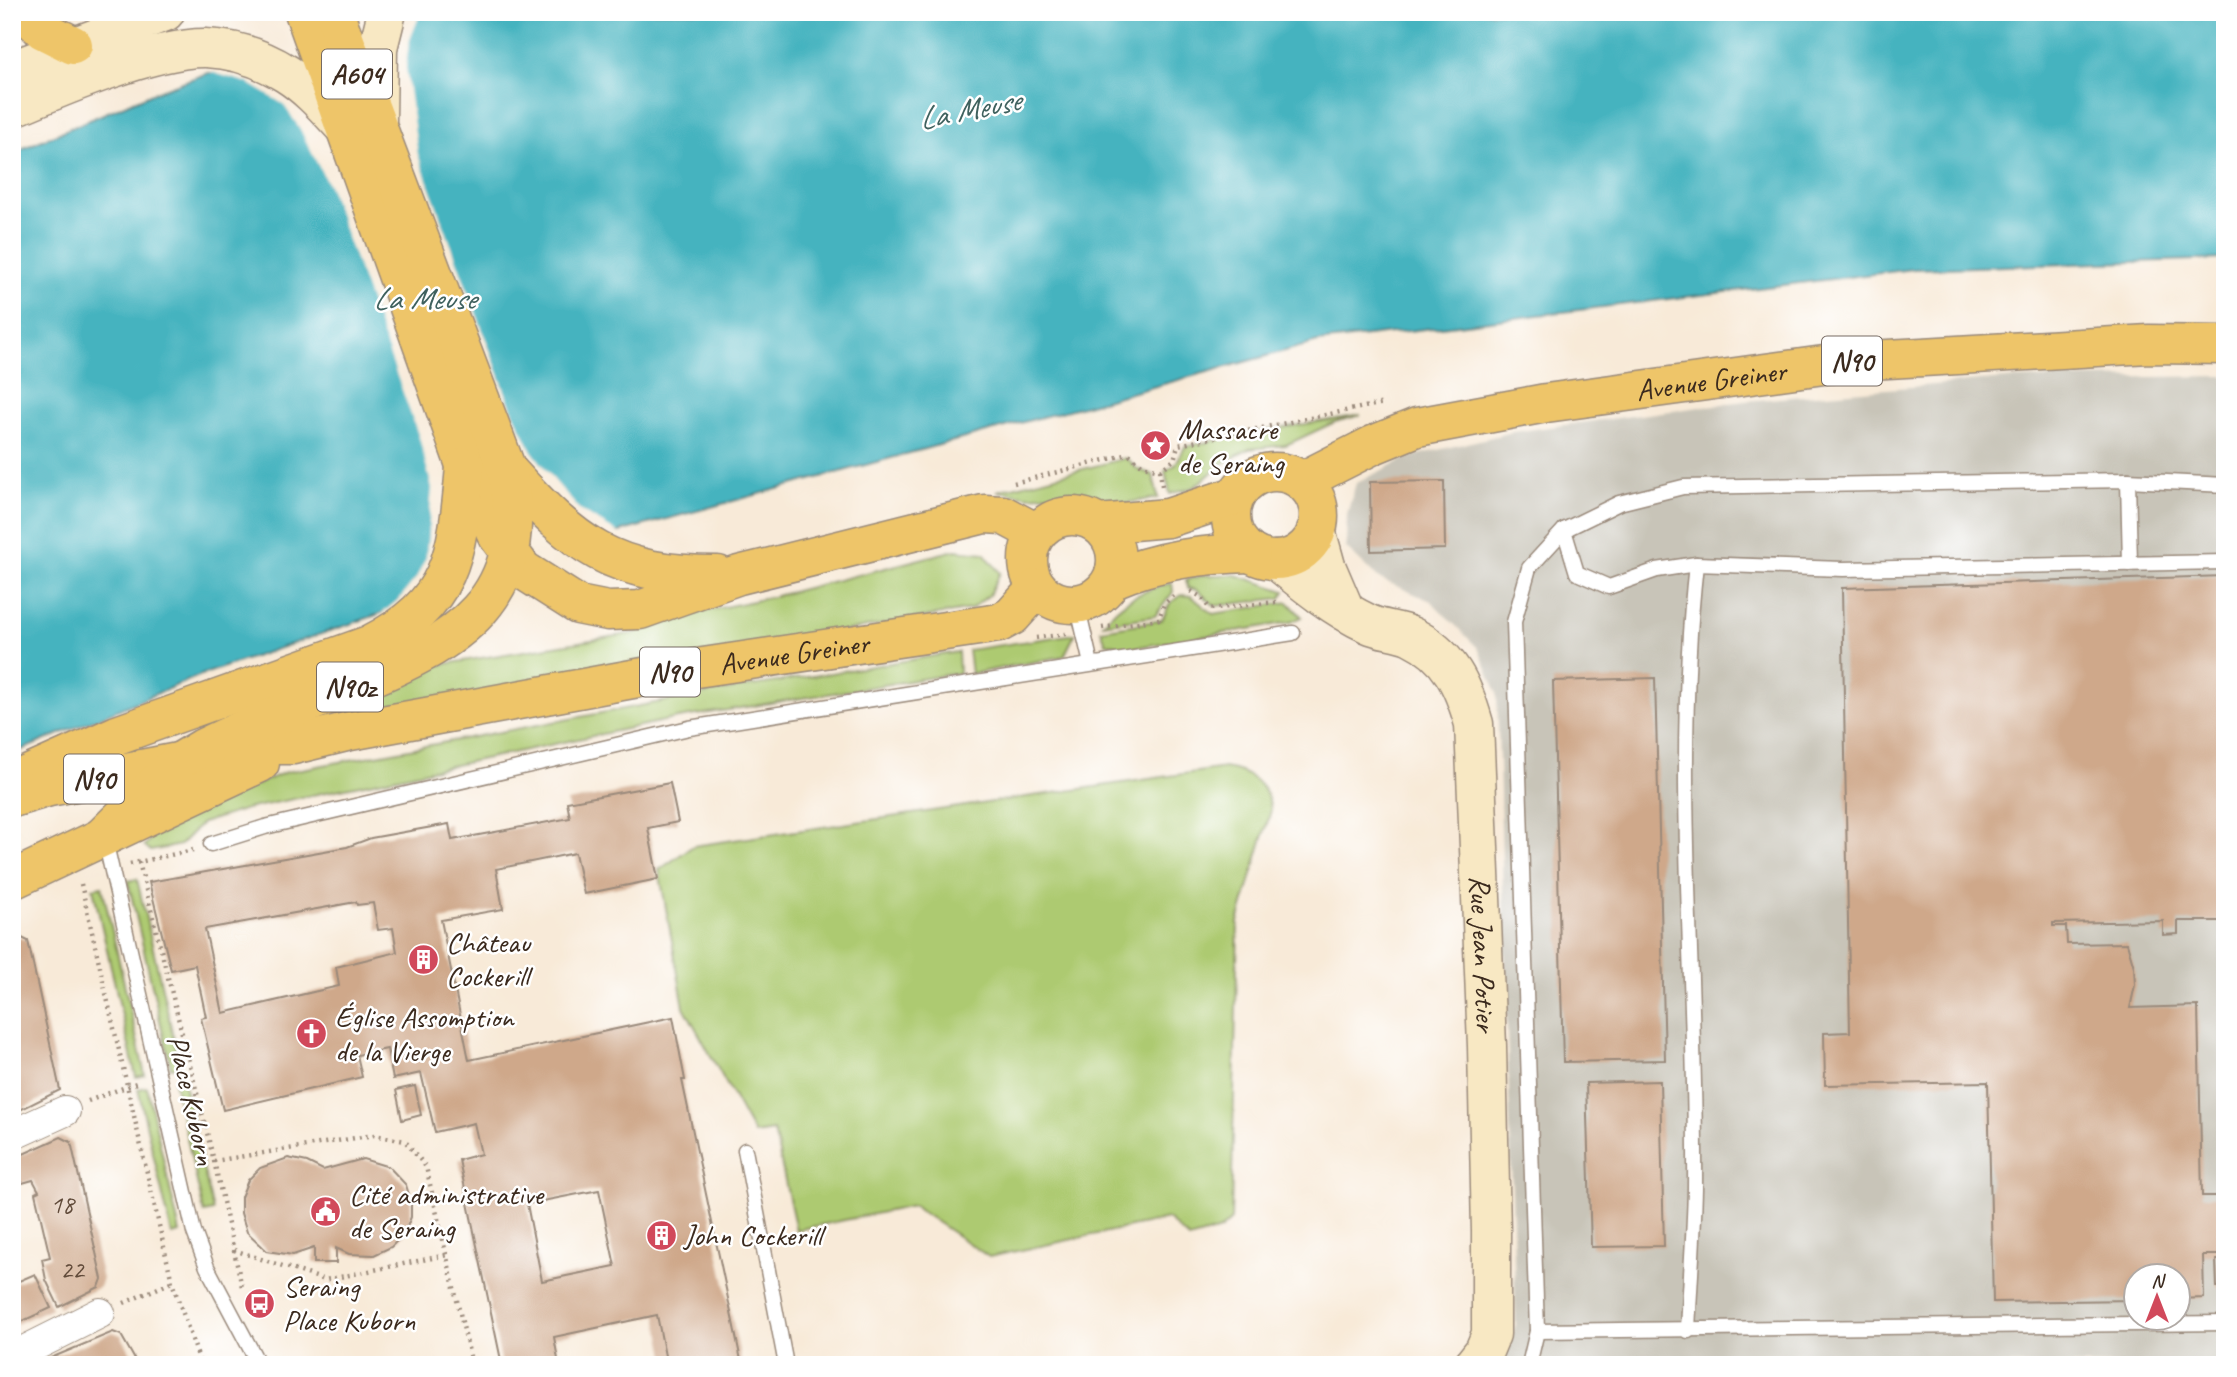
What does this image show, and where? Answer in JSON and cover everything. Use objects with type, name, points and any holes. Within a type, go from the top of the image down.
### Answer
[{"type":"main road","points":[[12,70],[48,28],[165,12]]},
{"type":"main road","points":[[12,108],[153,57],[205,48],[247,55],[287,74],[363,128],[387,12]]},
{"type":"main road","name":"A604","points":[[322,20],[363,128],[507,470]]},
{"type":"main road","name":"A604","points":[[363,128],[465,465]]},
{"type":"main road","name":"Avenue Greiner","points":[[1312,504],[1373,445],[1417,427],[1482,412],[1853,361],[2135,344],[2225,345]]},
{"type":"main road","points":[[465,465],[511,568],[578,605],[608,611],[640,610],[738,575],[984,514],[1003,515],[1037,533]]},
{"type":"main road","name":"N90z","points":[[12,782],[117,735],[369,645],[397,631],[426,604],[447,574],[455,550],[465,465]]},
{"type":"main road","points":[[507,470],[555,522],[591,548],[652,570],[687,575],[738,575]]},
{"type":"main road","name":"N90z","points":[[104,835],[176,764],[220,740],[426,653],[463,626],[481,608],[511,568],[514,513],[507,470]]},
{"type":"main road","points":[[1098,524],[1168,518],[1235,496],[1253,477],[1265,473],[1291,474],[1312,504],[1326,566],[1344,608]]},
{"type":"main road","points":[[1235,496],[1231,521],[1234,534],[1263,556]]},
{"type":"main road","points":[[1112,579],[1146,565],[1210,554],[1263,556],[1301,551],[1312,504]]},
{"type":"main road","points":[[1059,517],[1086,517],[1098,524],[1109,535],[1115,548],[1117,564],[1104,592],[1092,600],[1080,618],[1037,588],[1030,575],[1027,559],[1037,533],[1059,517]]},
{"type":"main road","name":"Rue Jean Potier","points":[[1263,556],[1369,624],[1409,635],[1436,651],[1463,686],[1474,724],[1487,1046],[1491,1232],[1491,1334],[1474,1365]]},
{"type":"main road","name":"Avenue Greiner","points":[[104,835],[138,822],[293,745],[351,731],[676,671],[999,623],[1012,616],[1037,588]]},
{"type":"main road","name":"Avenue Greiner","points":[[12,798],[49,787],[266,745],[293,745]]},
{"type":"main road","name":"N90","points":[[12,880],[104,835]]},
{"type":"street","points":[[12,1135],[65,1111]]},
{"type":"street","points":[[12,1357],[100,1313]]},
{"type":"lane","points":[[2128,480],[2130,564]]},
{"type":"lane","points":[[1529,1365],[1537,1331],[1514,622],[1529,568],[1564,530],[1619,503],[1683,487],[2128,480],[2225,485]]},
{"type":"lane","points":[[1564,530],[1577,573],[1609,587],[1657,570],[1696,564],[1843,569],[2225,562]]},
{"type":"lane","points":[[1688,1331],[1695,1188],[1685,769],[1688,635],[1696,564]]},
{"type":"lane","points":[[1080,618],[1091,664]]},
{"type":"lane","points":[[211,844],[265,827],[689,728],[1293,634]]},
{"type":"lane","name":"Place Kuborn","points":[[104,835],[194,1232],[207,1267],[259,1365]]},
{"type":"lane","points":[[745,1150],[786,1365]]},
{"type":"lane","points":[[1537,1331],[2225,1323]]},
{"type":"path","points":[[1011,484],[1129,454],[1143,466],[1160,470],[1174,460],[1178,445],[1397,401]]},
{"type":"path","points":[[1030,639],[1080,618],[1159,619],[1164,604],[1180,592],[1192,591],[1210,609],[1290,601]]},
{"type":"path","points":[[182,854],[139,862],[234,1250],[325,1280],[447,1255]]},
{"type":"path","points":[[79,875],[172,1282],[201,1365]]},
{"type":"path","points":[[65,1111],[126,1085]]},
{"type":"path","points":[[214,1161],[374,1135],[405,1141],[426,1167],[472,1365]]},
{"type":"path","points":[[100,1313],[172,1282]]},
{"type":"shaded area","points":[[2225,376],[2225,1365],[1502,1365],[1516,1324],[1497,692],[1478,648],[1431,601],[1378,578],[1346,548],[1347,514],[1356,483],[1409,457],[1513,432],[1745,401],[2005,379]]},
{"type":"green space","points":[[1361,415],[1335,422],[1286,445],[1249,449],[1224,463],[1194,487],[1170,494],[1165,471],[1175,465],[1185,447],[1249,433]]},
{"type":"green space","points":[[1126,458],[1137,469],[1153,475],[1158,498],[1118,504],[1075,492],[1030,496],[997,491]]},
{"type":"green space","points":[[955,550],[984,553],[1000,573],[989,595],[971,609],[259,733],[395,672],[635,633],[653,622],[772,597]]},
{"type":"green space","points":[[1204,575],[1236,575],[1285,591],[1281,598],[1215,606],[1197,590],[1188,588],[1186,580]]},
{"type":"green space","points":[[1172,583],[1173,592],[1155,616],[1103,624],[1117,608],[1133,597]]},
{"type":"green space","points":[[1182,595],[1191,596],[1213,614],[1288,602],[1302,617],[1291,622],[1132,648],[1106,643],[1101,630],[1162,620],[1170,603]]},
{"type":"green space","points":[[1075,634],[1064,656],[971,674],[968,650]]},
{"type":"green space","points":[[958,652],[959,673],[678,718],[246,809],[202,823],[180,845],[151,851],[144,846],[154,835],[207,806],[286,772],[709,693]]},
{"type":"green space","points":[[1224,768],[1241,772],[1255,780],[1265,793],[1271,810],[1238,922],[1231,1220],[1220,1230],[1189,1239],[1168,1219],[989,1257],[913,1206],[796,1230],[774,1131],[754,1134],[684,1007],[659,870],[693,846]]},
{"type":"green space","points":[[137,879],[180,1066],[171,1068],[128,881]]},
{"type":"green space","points":[[102,886],[145,1075],[136,1077],[93,888]]},
{"type":"green space","points":[[183,1079],[213,1211],[204,1213],[174,1081]]},
{"type":"green space","points":[[147,1087],[180,1233],[172,1235],[138,1089]]},
{"type":"water","name":"La Meuse","points":[[379,12],[2225,12],[2225,259],[1913,269],[1318,342],[619,532],[201,675],[12,754],[12,153],[155,92]]},
{"type":"pier","points":[[368,12],[421,12],[409,42],[406,67],[418,155],[511,407],[532,451],[580,510],[622,535],[377,617],[399,599],[416,578],[426,557],[432,488],[419,437],[329,187],[300,129],[283,104],[248,83],[207,71]]},
{"type":"building","points":[[1444,481],[1445,549],[1371,551],[1370,482]]},
{"type":"building","points":[[2225,576],[2225,921],[2178,921],[2178,934],[2163,935],[2163,921],[2053,923],[2053,926],[2066,926],[2067,944],[2127,943],[2134,967],[2135,985],[2130,1008],[2198,1006],[2202,1196],[2225,1196],[2225,1255],[2203,1255],[2204,1298],[2192,1298],[2192,1262],[2122,1262],[2122,1300],[1993,1302],[1988,1082],[1825,1085],[1824,1033],[1850,1032],[1842,588]]},
{"type":"building","points":[[1655,678],[1665,1060],[1563,1062],[1553,681]]},
{"type":"building","points":[[670,783],[678,822],[648,828],[658,879],[584,894],[575,853],[496,869],[503,909],[441,920],[469,1060],[673,1017],[685,1080],[682,1080],[742,1365],[655,1365],[666,1361],[657,1315],[554,1337],[559,1365],[502,1365],[459,1160],[481,1154],[474,1123],[435,1132],[421,1073],[393,1079],[387,1049],[357,1055],[362,1077],[223,1110],[201,1018],[206,1017],[195,965],[171,970],[149,882],[347,847],[371,838],[449,824],[452,840],[570,818],[567,802]],"holes":[[[356,902],[357,905],[373,903],[378,930],[393,928],[397,952],[336,967],[339,986],[223,1013],[205,929]],[[599,1190],[615,1266],[542,1281],[527,1204]]]},
{"type":"building","points":[[20,937],[28,941],[60,1090],[12,1114],[12,940]]},
{"type":"building","points":[[1660,1081],[1664,1246],[1591,1247],[1586,1083]]},
{"type":"building","points":[[415,1086],[421,1115],[402,1120],[396,1090]]},
{"type":"building","points":[[61,1137],[71,1142],[102,1279],[99,1287],[59,1307],[46,1280],[42,1259],[50,1257],[35,1193],[39,1191],[33,1180],[12,1186],[12,1159]]},
{"type":"building","name":"Cité administrative de Seraing","points":[[288,1158],[307,1162],[323,1170],[363,1159],[389,1167],[406,1185],[411,1201],[411,1217],[404,1234],[391,1247],[374,1255],[349,1254],[336,1248],[336,1263],[314,1263],[314,1248],[293,1255],[267,1251],[247,1232],[241,1213],[241,1197],[248,1180],[260,1168]]},
{"type":"building","points":[[2216,1260],[2225,1260],[2225,1287],[2217,1287]]},
{"type":"building","points":[[35,1274],[51,1308],[12,1326],[12,1284]]},
{"type":"building","points":[[113,1332],[121,1335],[138,1365],[34,1365]]},
{"type":"place","name":"Massacre de Seraing","points":[[1155,446]]},
{"type":"place","name":"Château Cockerill","points":[[423,959]]},
{"type":"place","name":"Église Assomption de la Vierge","points":[[312,1034]]},
{"type":"place","name":"Cité administrative de Seraing","points":[[326,1211]]},
{"type":"place","name":"John Cockerill","points":[[661,1235]]},
{"type":"place","name":"Seraing Place Kuborn","points":[[260,1303]]}]
